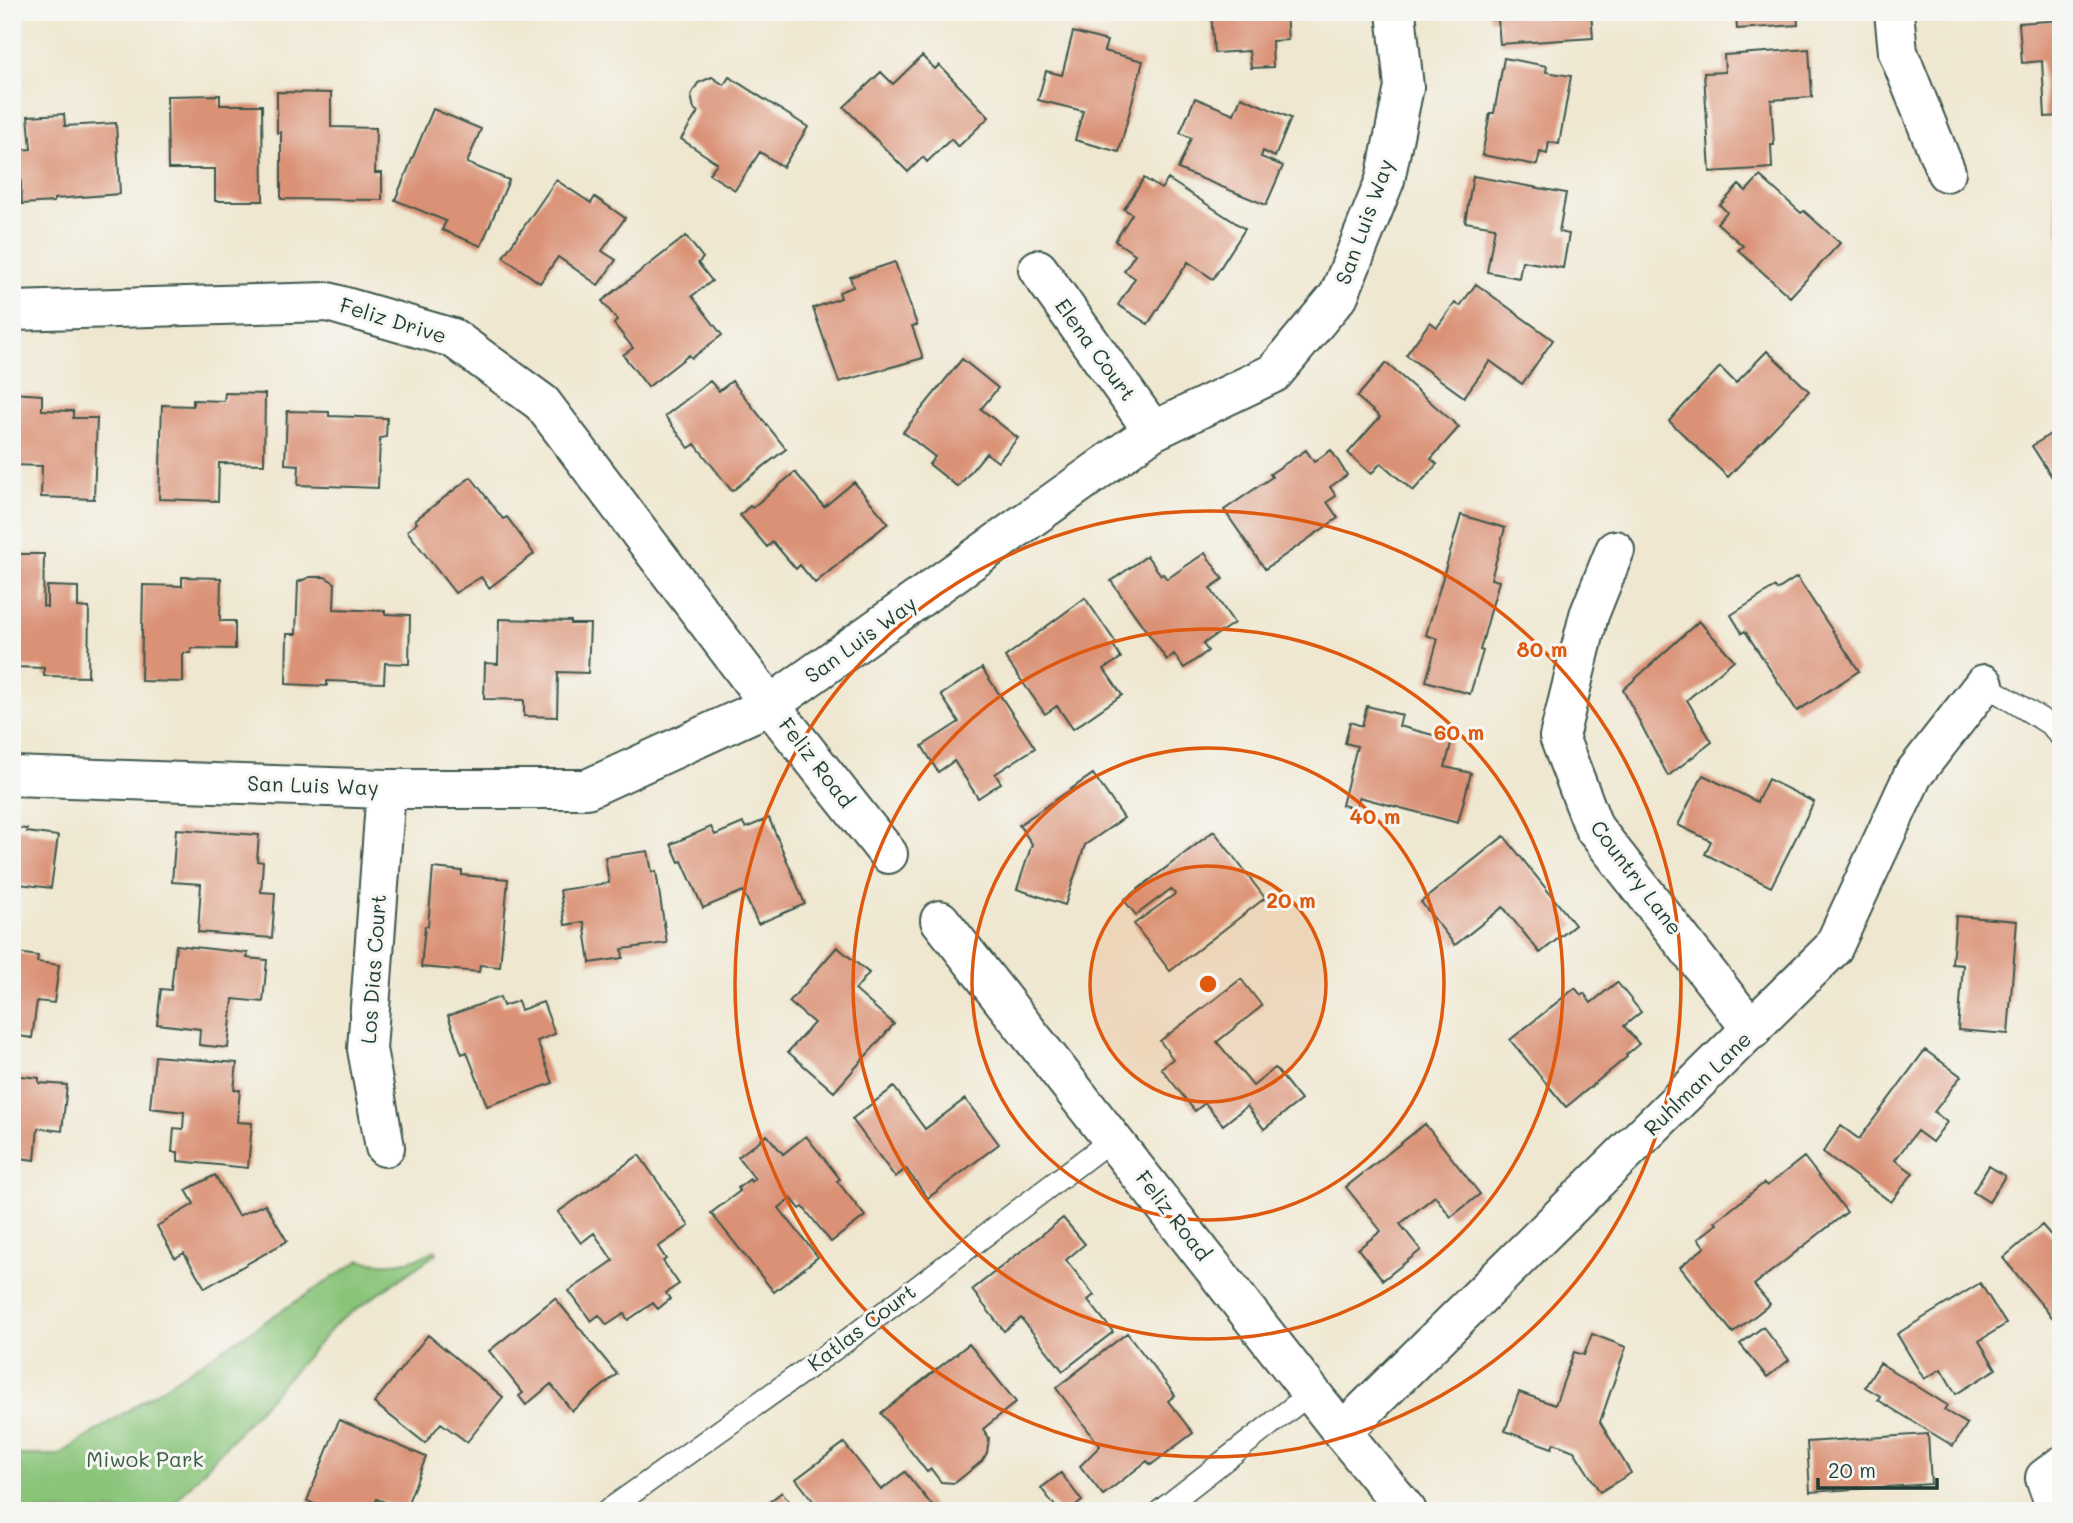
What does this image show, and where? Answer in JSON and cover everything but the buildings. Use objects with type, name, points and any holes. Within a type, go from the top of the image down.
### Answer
[{"type":"street","name":"San Luis Way","points":[[12,776],[386,789],[587,789],[770,705],[1153,431],[1274,373],[1339,295],[1385,180],[1404,87],[1396,12]]},
{"type":"street","points":[[1894,12],[1898,52],[1946,172]]},
{"type":"street","name":"Elena Court","points":[[1038,269],[1153,431]]},
{"type":"street","name":"Feliz Drive","points":[[12,311],[328,302],[453,338],[542,403],[770,705]]},
{"type":"street","name":"Country Lane","points":[[1615,550],[1589,615],[1559,737],[1594,828],[1752,1030]]},
{"type":"street","name":"Ruhlman Lane","points":[[1342,1432],[1833,948],[1913,775],[1984,684]]},
{"type":"street","name":"Feliz Road","points":[[770,705],[888,854]]},
{"type":"street","name":"Los Dias Court","points":[[385,1147],[367,1049],[386,789]]},
{"type":"street","name":"Feliz Road","points":[[940,920],[1407,1511]]},
{"type":"street","points":[[2057,1511],[2045,1478],[2061,1466]]},
{"type":"lane","points":[[1984,684],[2051,725],[2061,737]]},
{"type":"lane","name":"Katlas Court","points":[[607,1511],[846,1341],[1112,1139]]},
{"type":"lane","points":[[1160,1511],[1312,1392]]},
{"type":"green space","name":"Miwok Park","points":[[435,1250],[437,1253],[338,1322],[167,1511],[12,1511],[12,1455],[59,1455],[360,1260],[399,1262]]}]
